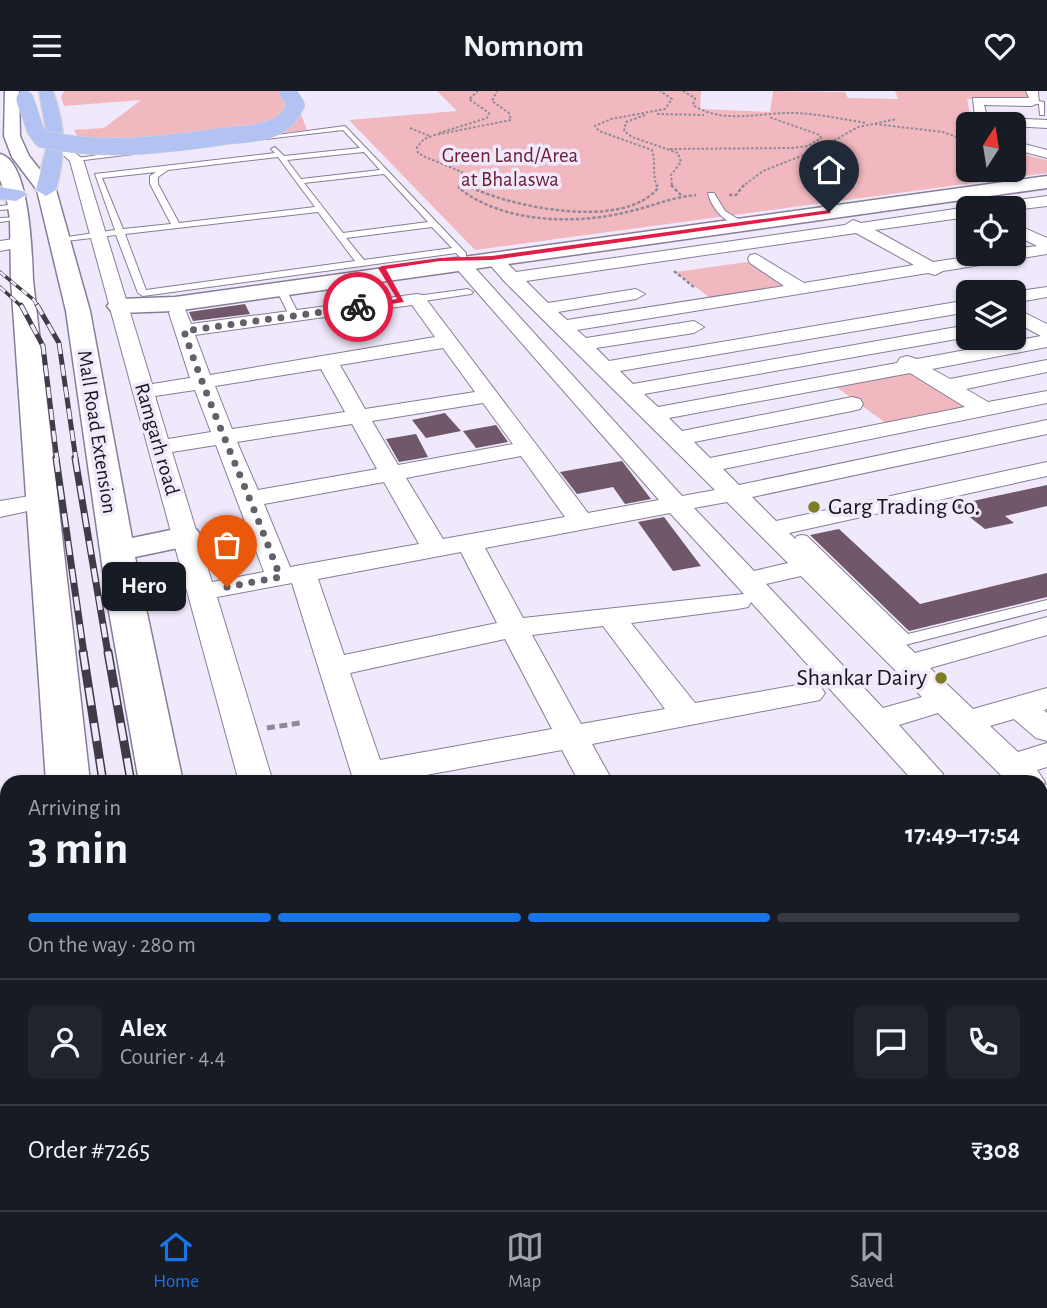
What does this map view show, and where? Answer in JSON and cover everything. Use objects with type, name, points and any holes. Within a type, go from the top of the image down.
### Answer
[{"type":"highway","points":[[18,94],[42,139],[64,145],[125,148],[221,137],[278,126],[287,119],[296,105],[287,91]]},
{"type":"highway","points":[[12,212],[67,151],[51,96]]},
{"type":"main road","name":"Mall Road Extension","points":[[12,212],[21,157],[12,136],[18,94]]},
{"type":"main road","name":"Mall Road Extension","points":[[0,159],[12,212],[67,775]]},
{"type":"main road","points":[[989,196],[1047,182]]},
{"type":"main road","points":[[78,311],[376,268],[469,258],[747,242],[829,212],[956,203]]},
{"type":"main road","name":"Mall Road Extension","points":[[12,212],[58,239],[78,311],[117,551],[160,775]]},
{"type":"main road","points":[[119,306],[175,304],[281,289],[376,268]]},
{"type":"main road","points":[[117,551],[185,537]]},
{"type":"street","points":[[981,112],[977,101],[1041,106]]},
{"type":"street","points":[[1021,112],[1041,106]]},
{"type":"street","points":[[1026,140],[1047,142]]},
{"type":"street","points":[[1026,148],[1047,154]]},
{"type":"street","name":"Ramgarh road","points":[[67,151],[109,234],[119,306],[254,775]]},
{"type":"street","points":[[1026,204],[1047,201]]},
{"type":"street","points":[[527,293],[747,242],[857,228],[956,204]]},
{"type":"street","points":[[829,212],[857,228],[879,249]]},
{"type":"street","points":[[1026,222],[1047,215]]},
{"type":"street","points":[[879,249],[956,230]]},
{"type":"street","points":[[1026,233],[1047,247]]},
{"type":"street","points":[[747,242],[879,249],[903,253],[928,249]]},
{"type":"street","points":[[747,242],[776,273],[801,289]]},
{"type":"street","points":[[561,327],[931,268],[968,266],[1047,247]]},
{"type":"street","points":[[903,253],[956,285]]},
{"type":"street","points":[[469,258],[527,293],[769,530],[821,573],[907,665],[1019,774],[1047,755]]},
{"type":"street","points":[[469,258],[676,504],[742,591],[877,720],[926,773]]},
{"type":"street","points":[[376,268],[449,341],[582,522]]},
{"type":"street","points":[[776,273],[802,269]]},
{"type":"street","points":[[929,289],[956,291]]},
{"type":"street","points":[[527,293],[657,291]]},
{"type":"street","points":[[1026,296],[1047,292]]},
{"type":"street","points":[[604,368],[848,326],[956,293]]},
{"type":"street","points":[[184,331],[409,300]]},
{"type":"street","points":[[175,304],[201,382],[251,499],[291,575],[333,667],[368,775]]},
{"type":"street","points":[[1026,318],[1047,317]]},
{"type":"street","points":[[1026,322],[1047,331]]},
{"type":"street","points":[[580,345],[712,324]]},
{"type":"street","points":[[848,326],[984,409]]},
{"type":"street","points":[[627,391],[956,333]]},
{"type":"street","points":[[144,392],[449,341]]},
{"type":"street","points":[[651,415],[915,366],[1029,341]]},
{"type":"street","points":[[328,363],[435,549]]},
{"type":"street","points":[[947,386],[1047,366]]},
{"type":"street","points":[[824,383],[852,404],[939,450],[983,483]]},
{"type":"street","points":[[159,447],[489,396]]},
{"type":"street","points":[[704,466],[1047,397]]},
{"type":"street","points":[[676,439],[852,404]]},
{"type":"street","points":[[895,427],[916,455],[957,489]]},
{"type":"street","points":[[201,592],[732,494],[1047,427]]},
{"type":"street","points":[[251,499],[528,448]]},
{"type":"street","points":[[753,456],[781,484]]},
{"type":"street","points":[[769,530],[1047,469]]},
{"type":"street","points":[[0,509],[42,501]]},
{"type":"street","points":[[469,543],[592,775]]},
{"type":"street","points":[[333,667],[515,628],[611,617],[821,573]]},
{"type":"street","points":[[611,617],[686,714]]},
{"type":"street","points":[[907,665],[939,644],[1047,626]]},
{"type":"street","points":[[384,775],[686,714],[809,693]]},
{"type":"street","points":[[877,720],[1033,702],[1047,730]]},
{"type":"lane","points":[[67,151],[264,137],[345,128],[469,258]]},
{"type":"lane","points":[[264,137],[341,236],[376,268]]},
{"type":"lane","points":[[365,150],[97,176],[109,234],[143,293],[376,268]]},
{"type":"lane","points":[[166,168],[155,176],[154,184],[177,226]]},
{"type":"lane","points":[[299,181],[386,171]]},
{"type":"lane","points":[[711,195],[722,213],[747,242]]},
{"type":"lane","points":[[58,239],[321,209]]},
{"type":"lane","points":[[341,236],[434,224]]},
{"type":"lane","points":[[281,289],[294,315]]},
{"type":"lane","points":[[409,300],[468,292]]},
{"type":"lane","points":[[802,539],[821,573],[905,640],[939,644],[1047,604]]},
{"type":"path","points":[[478,91],[470,97],[470,101],[489,113],[487,118],[424,139],[417,147],[418,153],[425,159],[457,167],[462,172],[459,188],[471,200],[510,211],[550,217],[576,218],[621,213],[682,196],[736,195],[752,178],[769,168],[820,148],[844,132],[868,123],[897,119]]},
{"type":"path","points":[[435,135],[511,120],[509,113],[492,101],[497,91]]},
{"type":"path","points":[[459,181],[505,202],[537,208],[594,210],[624,207],[647,200],[658,188],[652,174],[655,160],[652,150],[600,131],[595,126],[611,119],[669,107],[671,99],[660,91]]},
{"type":"path","points":[[683,91],[695,98],[693,105],[698,110],[721,114]]},
{"type":"path","points":[[765,116],[820,135],[821,138],[808,146],[792,148],[670,149],[632,137],[624,131],[624,125],[645,115],[765,116],[788,113],[943,132],[956,137]]},
{"type":"path","points":[[410,128],[430,137]]},
{"type":"path","points":[[670,149],[681,159],[669,175],[670,184],[682,196]]},
{"type":"green space","points":[[64,91],[292,91],[307,130],[86,154],[74,130],[104,128],[141,100],[64,106],[61,97]]},
{"type":"green space","name":"Green Land/Area at Bhalaswa","points":[[437,91],[701,91],[700,109],[770,112],[773,91],[845,92],[848,98],[898,99],[895,91],[1027,91],[1029,95],[1025,100],[967,99],[970,112],[956,112],[956,182],[980,182],[475,250],[349,120],[457,111]]},
{"type":"green space","name":"Green Land/Area at Bhalaswa","points":[[1026,155],[1047,160],[1047,173],[1026,176]]},
{"type":"green space","points":[[754,261],[794,287],[713,300],[676,272]]},
{"type":"green space","points":[[917,370],[973,406],[887,424],[835,386]]},
{"type":"building","points":[[245,304],[250,314],[193,321],[189,312]]},
{"type":"building","points":[[445,413],[461,431],[426,438],[412,420]]},
{"type":"building","points":[[496,425],[508,442],[476,448],[463,431]]},
{"type":"building","points":[[416,434],[428,457],[399,462],[386,439]]},
{"type":"building","points":[[622,461],[651,499],[625,504],[613,487],[577,494],[560,472]]},
{"type":"building","points":[[1047,485],[1047,506],[1005,516],[1014,523],[985,529],[954,505]]},
{"type":"building","points":[[664,517],[701,566],[673,571],[638,522]]},
{"type":"building","points":[[839,529],[920,604],[1047,573],[1047,597],[909,631],[810,535]]},
{"type":"railway","points":[[0,272],[34,300],[38,307]]},
{"type":"railway","points":[[0,287],[22,307]]},
{"type":"railway","points":[[21,305],[43,346],[57,460]]},
{"type":"railway","points":[[37,305],[59,343],[76,460]]},
{"type":"railway","points":[[56,458],[84,654]]},
{"type":"railway","points":[[75,458],[108,654]]},
{"type":"railway","points":[[83,652],[102,775]]},
{"type":"railway","points":[[108,652],[130,775]]},
{"type":"way so far","points":[[227,587],[280,577],[251,499],[201,382],[184,331],[358,307]]},
{"type":"place","name":"Garg Trading Co.","points":[[814,507]]},
{"type":"place","name":"Hero","points":[[227,587]]},
{"type":"place","name":"Shankar Dairy","points":[[941,678]]},
{"type":"route","points":[[358,307],[401,301],[382,268],[440,260],[492,258],[829,212]]}]
